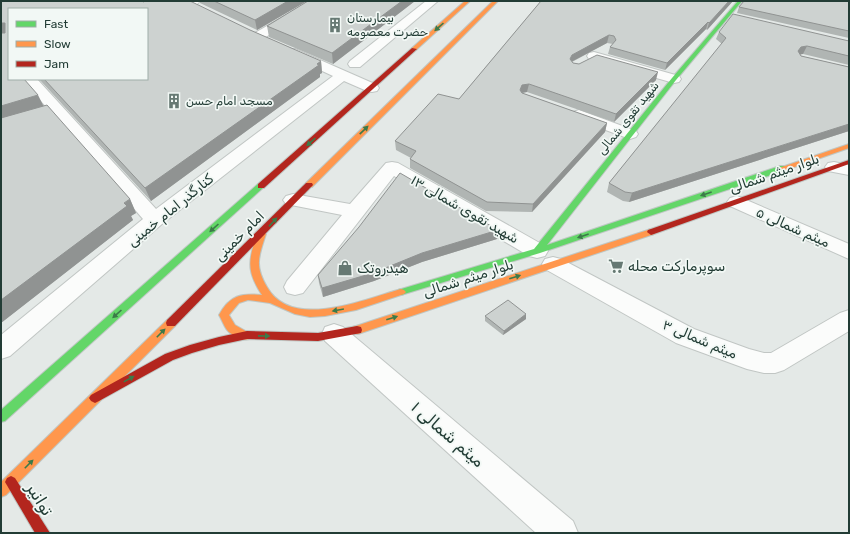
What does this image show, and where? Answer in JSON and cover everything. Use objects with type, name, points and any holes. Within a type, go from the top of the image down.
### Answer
[{"type":"main road","name":"امام خمینی","points":[[1,418],[468,1]]},
{"type":"main road","name":"امام خمینی","points":[[1,492],[262,234],[293,200],[496,1]]},
{"type":"main road","name":"شهید تقوی شمالی","points":[[545,258],[630,134],[740,1]]},
{"type":"main road","name":"بلوار میثم شمالی","points":[[95,398],[169,358],[190,349],[245,336],[318,337],[351,332],[545,258],[849,146]]},
{"type":"main road","name":"بلوار میثم شمالی","points":[[262,234],[255,255],[255,273],[266,294],[271,300],[292,311],[317,314],[346,309],[545,258],[737,202],[844,166]]},
{"type":"main road","points":[[245,336],[231,328],[224,315],[236,300],[248,297],[271,300]]},
{"type":"main road","points":[[7,399],[38,384]]},
{"type":"main road","name":"توانیر","points":[[11,482],[42,533]]},
{"type":"street","points":[[257,37],[318,1]]},
{"type":"street","name":"کنارگذر امام خمینی","points":[[1,349],[156,220],[349,69],[433,1]]},
{"type":"street","points":[[145,8],[152,5],[193,4]]},
{"type":"street","points":[[728,16],[743,20]]},
{"type":"street","points":[[243,30],[271,43]]},
{"type":"street","points":[[608,48],[589,59],[674,80]]},
{"type":"street","points":[[285,50],[349,69],[372,88]]},
{"type":"street","points":[[30,80],[50,112],[156,220]]},
{"type":"street","points":[[564,110],[630,134]]},
{"type":"street","name":"شهید تقوی شمالی ۱۳","points":[[355,211],[392,166],[545,258]]},
{"type":"street","points":[[293,200],[355,211],[295,287]]},
{"type":"street","name":"میثم شمالی ۵","points":[[737,202],[849,252]]},
{"type":"street","name":"میثم شمالی ۳","points":[[545,258],[685,336],[747,359],[764,363],[775,363],[849,320]]},
{"type":"street","name":"میثم شمالی ۱","points":[[334,334],[561,533]]},
{"type":"building","name":"مسجد امام حسن","points":[[1,1],[190,1],[250,30],[321,61],[317,64],[319,65],[145,188],[45,80],[148,80],[148,8],[8,8],[8,80],[25,80],[38,95],[1,106],[1,33],[5,33],[5,23],[1,23]]},
{"type":"building","points":[[214,1],[288,1],[255,20]]},
{"type":"building","name":"بیمارستان حضرت معصومه","points":[[308,1],[402,1],[332,53],[267,26]]},
{"type":"building","points":[[541,1],[729,1],[709,23],[708,22],[667,63],[610,47],[616,40],[614,36],[609,35],[572,55],[570,59],[573,63],[579,64],[597,55],[658,72],[616,114],[529,84],[522,85],[520,90],[522,93],[607,123],[533,204],[487,202],[410,159],[416,151],[395,141],[438,94],[459,99]]},
{"type":"building","points":[[744,1],[849,1],[849,31],[739,7]]},
{"type":"building","points":[[733,14],[849,41],[849,56],[807,46],[801,47],[798,51],[801,56],[849,67],[849,124],[632,193],[625,192],[609,183],[726,38],[719,32]]},
{"type":"building","points":[[47,105],[130,199],[124,203],[127,206],[1,300],[1,118]]},
{"type":"building","points":[[400,173],[498,230],[422,253],[373,273],[322,288],[318,275],[359,227]]},
{"type":"building","points":[[508,300],[526,314],[504,331],[485,316]]},
{"type":"traffic: fast","points":[[537,251],[674,79],[740,1]]},
{"type":"traffic: fast","points":[[401,292],[537,251],[783,168]]},
{"type":"traffic: fast","points":[[1,417],[261,186]]},
{"type":"traffic: slow","points":[[414,49],[468,1]]},
{"type":"traffic: slow","points":[[309,185],[496,1]]},
{"type":"traffic: slow","points":[[783,168],[849,146]]},
{"type":"traffic: slow","points":[[357,330],[651,232]]},
{"type":"traffic: slow","points":[[262,234],[255,258],[255,273],[263,289],[272,300],[280,305],[295,311],[325,313],[356,307],[401,292]]},
{"type":"traffic: slow","points":[[245,336],[231,328],[224,315],[236,300],[248,297],[271,300]]},
{"type":"traffic: slow","points":[[1,491],[171,323]]},
{"type":"traffic: jam","points":[[261,186],[414,49]]},
{"type":"traffic: jam","points":[[651,232],[849,162]]},
{"type":"traffic: jam","points":[[171,323],[309,185]]},
{"type":"traffic: jam","points":[[95,398],[169,357],[190,349],[219,341],[247,335],[318,337],[357,330]]},
{"type":"traffic: jam","points":[[11,482],[43,533]]},
{"type":"place","name":"بیمارستان حضرت معصومه","points":[[335,25]]},
{"type":"place","name":"مسجد امام حسن","points":[[174,101]]},
{"type":"place","name":"سوپرمارکت محله","points":[[616,266]]},
{"type":"place","name":"هیدروتک","points":[[345,268]]}]
